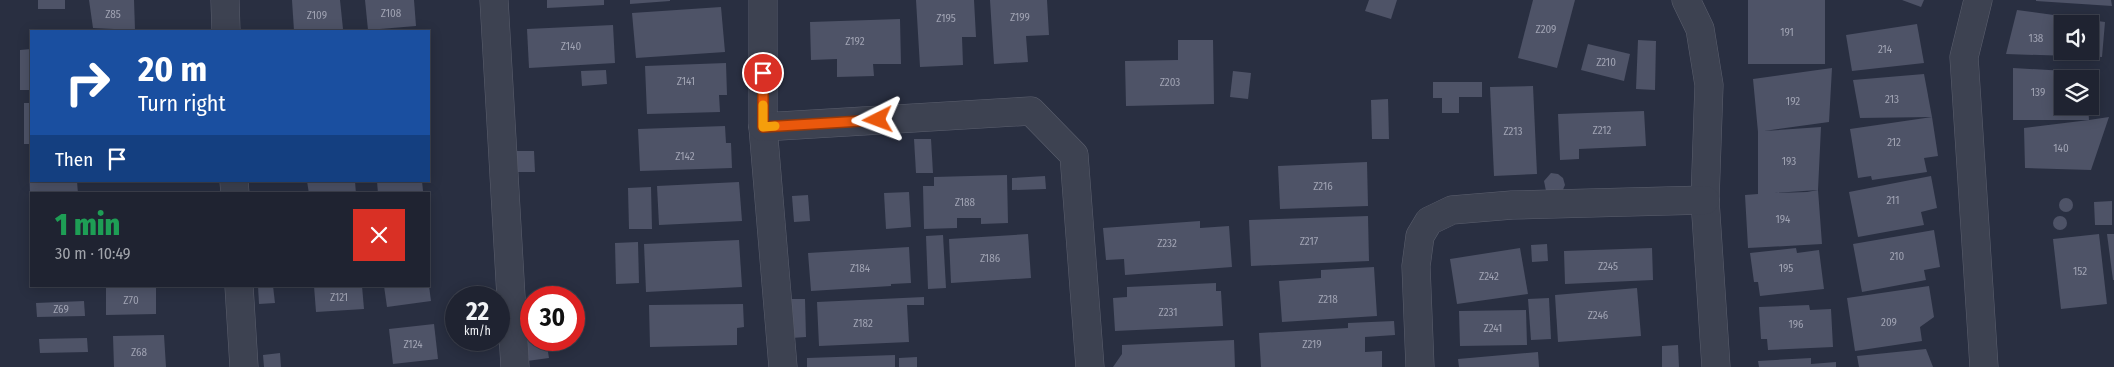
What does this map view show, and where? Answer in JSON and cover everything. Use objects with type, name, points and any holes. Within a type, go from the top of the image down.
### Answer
[{"type":"street","points":[[224,0],[226,30]]},
{"type":"street","points":[[494,0],[515,367]]},
{"type":"street","points":[[763,0],[763,127],[783,367]]},
{"type":"street","points":[[1686,0],[1700,29],[1709,85],[1705,200],[1716,367]]},
{"type":"street","points":[[1978,0],[1964,57],[1984,367]]},
{"type":"street","points":[[763,127],[1031,111],[1074,154],[1090,367]]},
{"type":"street","points":[[1420,367],[1416,266],[1420,236],[1429,221],[1452,210],[1512,205],[1705,200]]},
{"type":"street","points":[[239,287],[244,367]]},
{"type":"building","points":[[38,0],[65,0],[65,9],[38,9]]},
{"type":"building","points":[[89,0],[134,0],[135,30],[93,28]]},
{"type":"building","points":[[292,0],[340,0],[343,29],[294,30]]},
{"type":"building","points":[[365,0],[414,0],[416,26],[368,30]]},
{"type":"building","points":[[547,0],[604,0],[604,5],[547,8]]},
{"type":"building","points":[[630,0],[670,0],[670,1],[630,4]]},
{"type":"building","points":[[916,0],[974,0],[976,37],[962,37],[963,65],[920,67]]},
{"type":"building","points":[[990,0],[1047,0],[1049,35],[1026,36],[1028,62],[994,64]]},
{"type":"building","points":[[1369,0],[1397,0],[1391,19],[1365,11]]},
{"type":"building","points":[[1533,0],[1575,0],[1557,68],[1518,58]]},
{"type":"building","points":[[1748,0],[1825,0],[1825,64],[1748,64]]},
{"type":"building","points":[[1902,0],[1924,0],[1921,7]]},
{"type":"building","points":[[2111,0],[2112,6],[2036,1]]},
{"type":"building","points":[[721,7],[725,52],[636,58],[632,13]]},
{"type":"building","points":[[2017,10],[2054,15],[2054,56],[2006,54]]},
{"type":"building","points":[[900,19],[901,64],[873,64],[874,76],[837,77],[837,59],[811,60],[810,22]]},
{"type":"building","points":[[2099,21],[2105,22],[2102,57],[2099,57]]},
{"type":"building","points":[[1917,24],[1924,63],[1852,71],[1846,35]]},
{"type":"building","points":[[613,25],[615,63],[529,68],[527,29]]},
{"type":"building","points":[[1178,40],[1213,40],[1214,104],[1126,106],[1125,61],[1178,60]]},
{"type":"building","points":[[1638,40],[1656,41],[1655,90],[1636,89]]},
{"type":"building","points":[[1588,44],[1630,54],[1624,81],[1581,70]]},
{"type":"building","points":[[30,49],[30,90],[20,90],[20,50]]},
{"type":"building","points":[[726,63],[727,95],[719,95],[720,112],[647,114],[645,66]]},
{"type":"building","points":[[1832,68],[1829,122],[1764,131],[1821,127],[1818,190],[1822,244],[1748,248],[1745,195],[1758,194],[1758,132],[1753,79]],"holes":[[[1818,190],[1807,192],[1774,193]]]},
{"type":"building","points":[[2013,68],[2054,70],[2054,115],[2089,115],[2089,120],[2013,120]]},
{"type":"building","points":[[606,70],[607,84],[582,86],[581,71]]},
{"type":"building","points":[[1233,71],[1251,73],[1248,99],[1230,97]]},
{"type":"building","points":[[1924,74],[1932,117],[1860,118],[1853,80]]},
{"type":"building","points":[[1433,82],[1482,82],[1482,97],[1459,97],[1459,113],[1442,113],[1442,98],[1433,98]]},
{"type":"building","points":[[1533,86],[1537,174],[1494,176],[1490,87]]},
{"type":"building","points":[[1388,99],[1389,139],[1372,139],[1371,100]]},
{"type":"building","points":[[24,103],[30,103],[30,144],[24,144]]},
{"type":"building","points":[[1644,111],[1646,146],[1579,149],[1579,159],[1560,160],[1558,114]]},
{"type":"building","points":[[1932,117],[1938,156],[1924,158],[1927,172],[1872,180],[1871,176],[1858,178],[1850,129]]},
{"type":"building","points":[[2109,117],[2091,170],[2025,168],[2024,128]]},
{"type":"building","points":[[725,126],[726,143],[731,143],[732,168],[640,171],[638,129]]},
{"type":"building","points":[[914,139],[931,139],[933,173],[916,173]]},
{"type":"building","points":[[515,151],[534,151],[535,172],[516,172]]},
{"type":"building","points":[[1367,162],[1368,206],[1280,209],[1278,166]]},
{"type":"building","points":[[29,167],[30,182],[77,182],[78,192],[30,192],[30,194]]},
{"type":"building","points":[[1551,173],[1558,174],[1563,178],[1565,185],[1562,192],[1546,191],[1544,181]]},
{"type":"building","points":[[1007,175],[1008,223],[981,224],[981,218],[957,218],[957,228],[924,229],[923,186],[934,186],[934,177]]},
{"type":"building","points":[[1045,176],[1046,189],[1012,190],[1012,178]]},
{"type":"building","points":[[1931,176],[1937,208],[1921,212],[1924,225],[1858,237],[1849,192]]},
{"type":"building","points":[[307,182],[355,182],[356,192],[309,192]]},
{"type":"building","points":[[377,182],[422,182],[423,191],[378,192]]},
{"type":"building","points":[[739,182],[742,221],[659,225],[657,186]]},
{"type":"building","points":[[651,187],[652,229],[629,229],[628,188]]},
{"type":"building","points":[[909,192],[911,227],[886,229],[884,193]]},
{"type":"building","points":[[808,195],[810,221],[794,222],[792,196]]},
{"type":"building","points":[[2066,198],[2071,200],[2073,205],[2071,210],[2066,212],[2061,210],[2059,205],[2061,200]]},
{"type":"building","points":[[2112,201],[2112,225],[2095,225],[2094,202]]},
{"type":"building","points":[[1368,216],[1369,261],[1251,266],[1249,220]]},
{"type":"building","points":[[2060,216],[2065,218],[2067,223],[2065,228],[2060,230],[2055,228],[2053,223],[2055,218]]},
{"type":"building","points":[[1200,221],[1200,228],[1229,226],[1232,267],[1125,275],[1124,259],[1106,260],[1103,228]]},
{"type":"building","points":[[1934,230],[1940,267],[1924,270],[1926,280],[1862,292],[1853,244]]},
{"type":"building","points":[[1028,234],[1031,278],[951,283],[949,239]]},
{"type":"building","points":[[2099,234],[2107,304],[2061,309],[2053,239]]},
{"type":"building","points":[[2107,234],[2114,234],[2114,280],[2113,280]]},
{"type":"building","points":[[943,235],[946,288],[928,289],[926,236]]},
{"type":"building","points":[[739,240],[742,287],[646,292],[644,244]]},
{"type":"building","points":[[638,242],[639,283],[616,284],[615,243]]},
{"type":"building","points":[[1547,244],[1548,261],[1532,262],[1531,245]]},
{"type":"building","points":[[909,247],[911,283],[811,291],[808,253]]},
{"type":"building","points":[[1520,248],[1528,294],[1457,304],[1450,259]]},
{"type":"building","points":[[1652,248],[1653,280],[1565,284],[1564,251]]},
{"type":"building","points":[[1796,248],[1797,253],[1819,250],[1824,289],[1760,296],[1758,282],[1754,282],[1750,253]]},
{"type":"building","points":[[1374,267],[1377,316],[1282,322],[1279,281],[1321,278],[1321,270]]},
{"type":"building","points":[[1216,283],[1216,291],[1221,291],[1223,326],[1115,331],[1113,298],[1127,297],[1127,287]]},
{"type":"building","points":[[1929,286],[1934,317],[1920,327],[1922,341],[1855,351],[1847,298]]},
{"type":"building","points":[[106,287],[156,287],[156,314],[106,315]]},
{"type":"building","points":[[258,287],[273,287],[275,303],[259,304]]},
{"type":"building","points":[[314,287],[362,287],[364,309],[316,312]]},
{"type":"building","points":[[384,287],[429,287],[431,301],[387,307]]},
{"type":"building","points":[[1637,288],[1641,336],[1558,342],[1555,295]]},
{"type":"building","points":[[924,297],[924,305],[907,305],[909,342],[819,346],[817,302]]},
{"type":"building","points":[[1549,298],[1551,339],[1531,340],[1528,299]]},
{"type":"building","points":[[790,299],[805,299],[806,337],[791,338]]},
{"type":"building","points":[[84,301],[85,316],[37,317],[36,303]]},
{"type":"building","points":[[743,304],[744,327],[737,328],[737,345],[650,347],[649,305]]},
{"type":"building","points":[[1809,305],[1810,310],[1831,309],[1833,347],[1768,350],[1767,339],[1761,339],[1759,307]]},
{"type":"building","points":[[1526,310],[1527,345],[1460,346],[1459,311]]},
{"type":"building","points":[[1394,321],[1395,335],[1365,337],[1365,352],[1382,351],[1382,367],[1261,367],[1259,333],[1348,328],[1348,323]]},
{"type":"building","points":[[434,324],[438,359],[393,364],[389,329]]},
{"type":"building","points":[[164,335],[166,367],[114,367],[113,336]]},
{"type":"building","points":[[87,338],[88,352],[40,353],[39,339]]},
{"type":"building","points":[[1234,340],[1235,367],[1113,367],[1122,354],[1122,345]]},
{"type":"building","points":[[1678,345],[1679,367],[1662,367],[1662,346]]},
{"type":"building","points":[[1926,349],[1933,367],[1859,367],[1857,356]]},
{"type":"building","points":[[525,351],[548,351],[549,358],[527,361]]},
{"type":"building","points":[[1538,352],[1539,367],[1459,367],[1458,359]]},
{"type":"building","points":[[280,353],[281,367],[264,367],[263,355]]},
{"type":"building","points":[[895,355],[895,367],[807,367],[807,358]]},
{"type":"building","points":[[917,357],[917,367],[899,367],[899,358]]},
{"type":"building","points":[[1811,358],[1811,364],[1836,362],[1836,367],[1759,367],[1758,361]]},
{"type":"slow traffic","points":[[763,105],[763,127],[775,126]]},
{"type":"route","points":[[763,73],[763,127],[878,120]]}]
